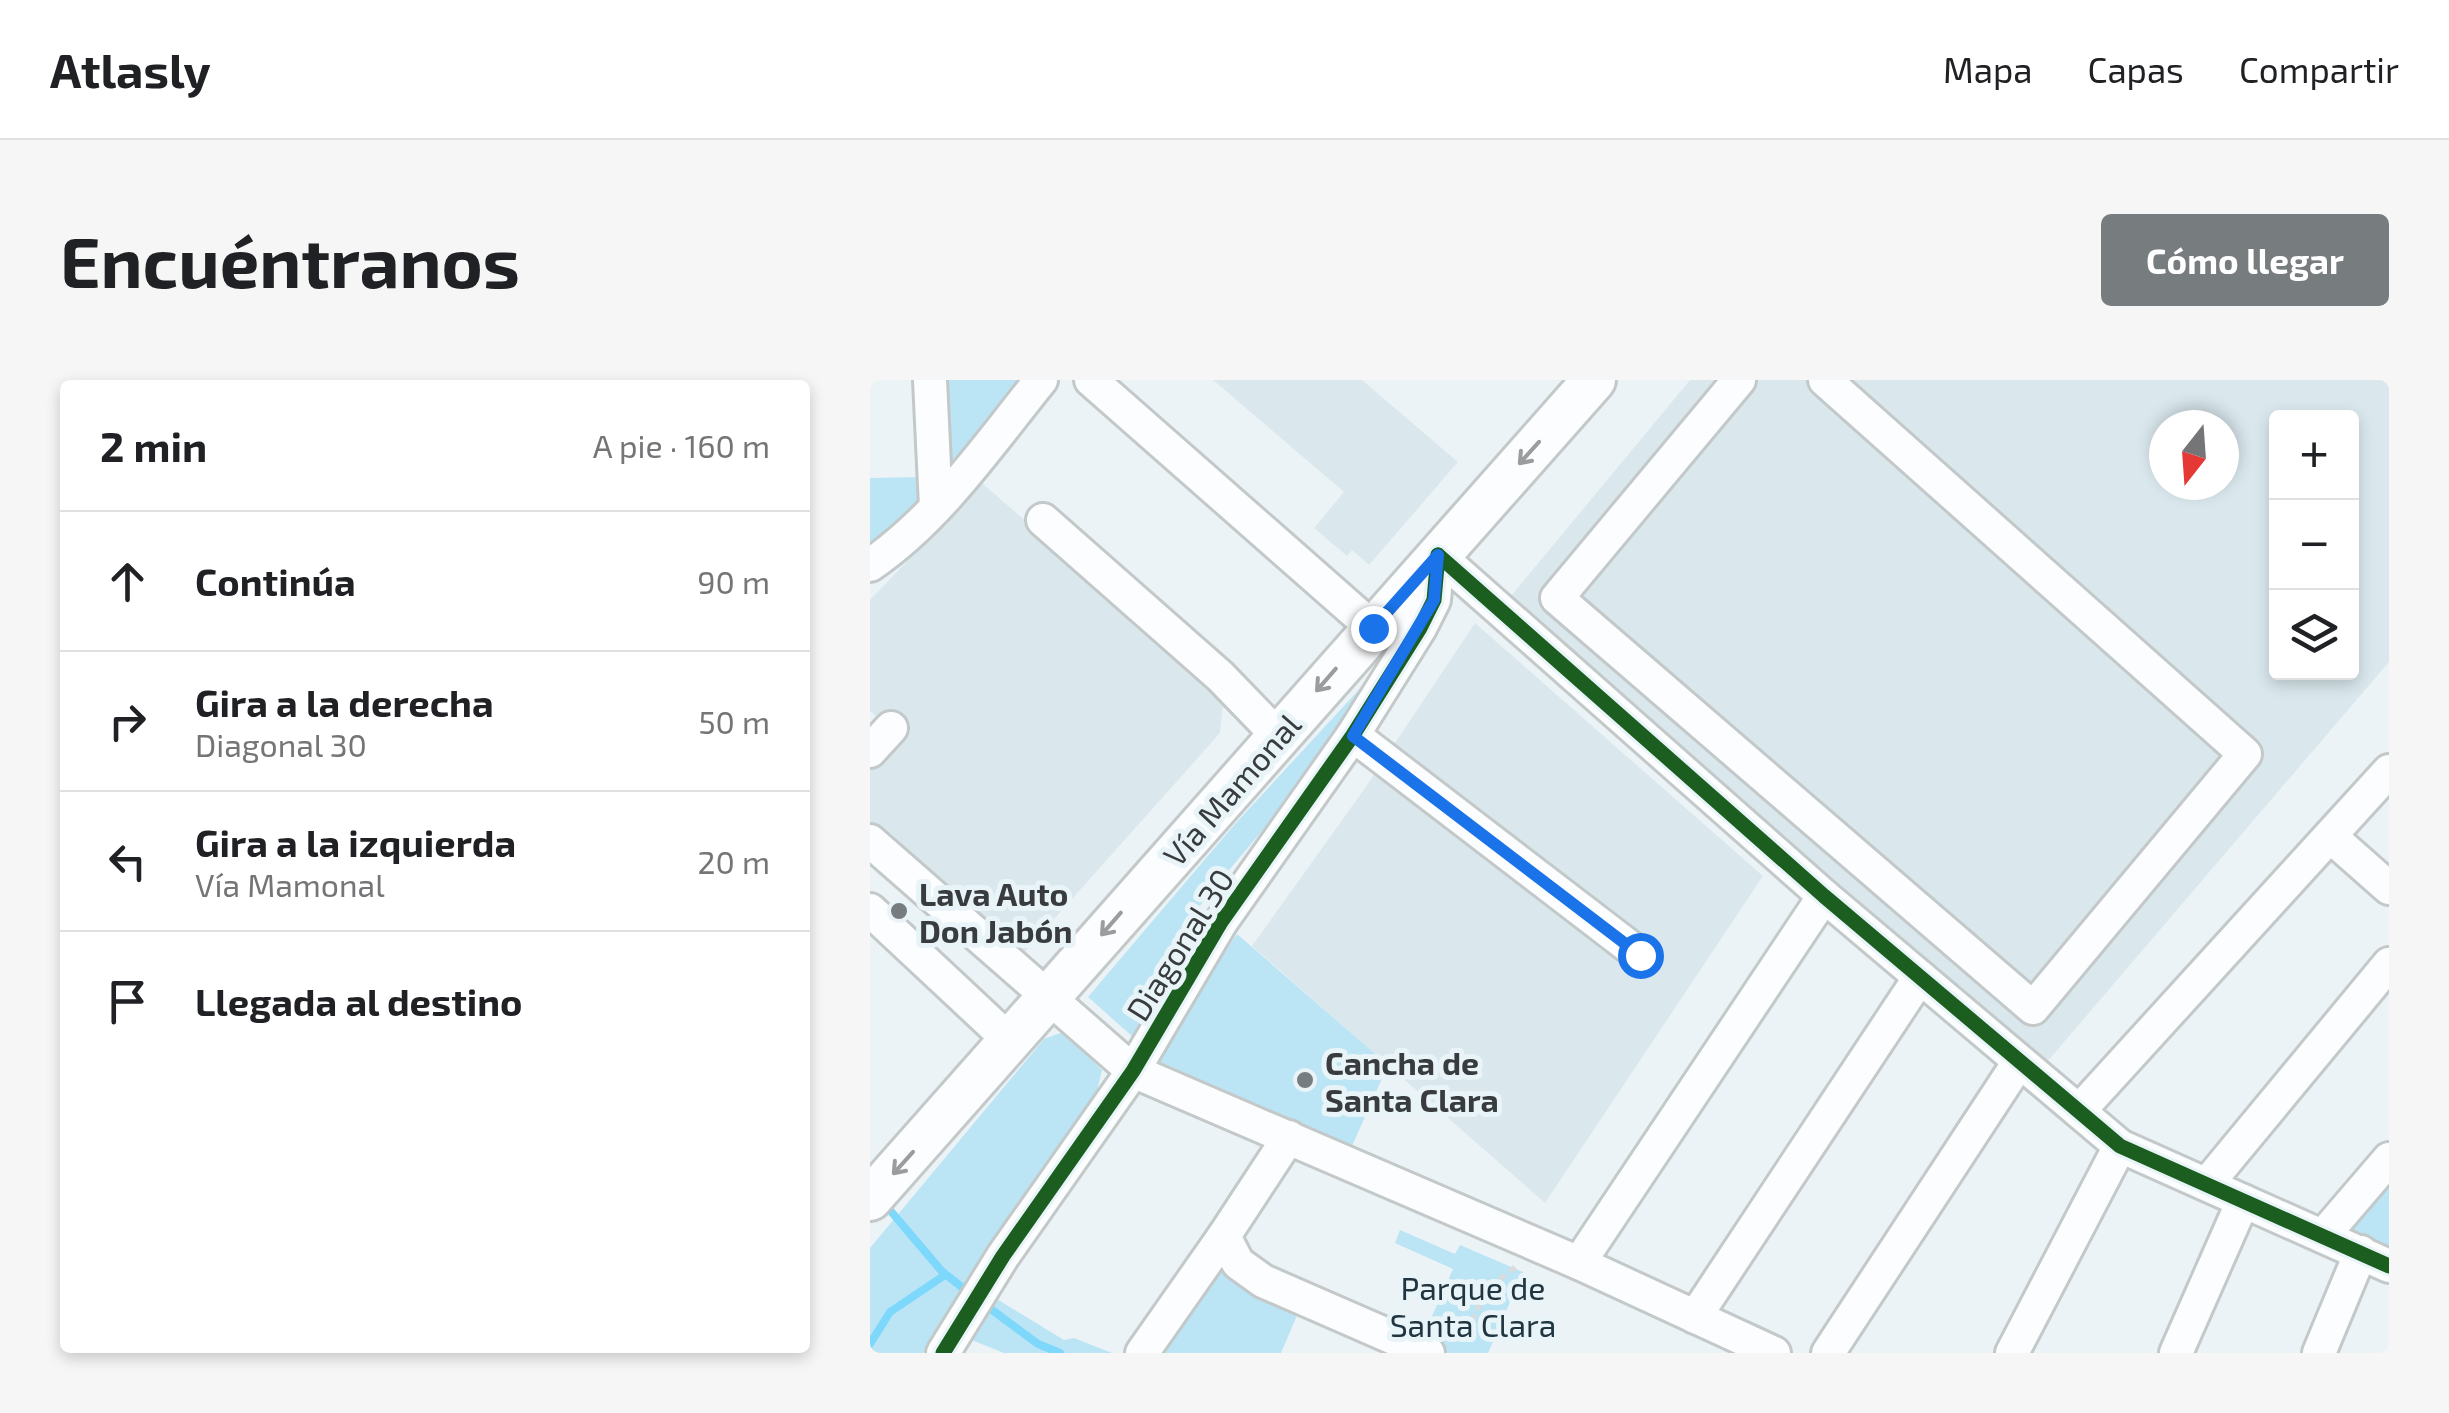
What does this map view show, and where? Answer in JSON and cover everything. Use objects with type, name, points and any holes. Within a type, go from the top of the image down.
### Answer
[{"type":"main road","name":"Vía Mamonal","points":[[870,1199],[1594,380]]},
{"type":"street","points":[[930,380],[936,507]]},
{"type":"street","points":[[870,565],[899,545],[936,507],[1041,380]]},
{"type":"street","points":[[1091,380],[1373,628]]},
{"type":"street","points":[[1739,380],[1557,598],[2033,1008],[2245,754],[1824,380]]},
{"type":"street","points":[[1043,520],[1220,676],[1278,736]]},
{"type":"street","points":[[1438,555],[1824,896],[2120,1146],[2375,1259],[2319,1353]]},
{"type":"street","name":"Diagonal 30","points":[[943,1353],[1003,1256],[1133,1072],[1221,922],[1353,736],[1434,600],[1438,555]]},
{"type":"street","points":[[1353,736],[1640,955]]},
{"type":"street","points":[[2079,1112],[2389,770]]},
{"type":"street","points":[[2330,836],[2389,888]]},
{"type":"street","points":[[870,841],[1133,1072],[1579,1263],[1774,1353]]},
{"type":"street","points":[[1579,1263],[1824,896]]},
{"type":"street","points":[[870,910],[1009,1040]]},
{"type":"street","points":[[2207,1184],[2389,964]]},
{"type":"street","points":[[1695,1317],[1920,977]]},
{"type":"street","points":[[1828,1353],[2019,1062]]},
{"type":"street","points":[[1142,1353],[1288,1138]]},
{"type":"street","points":[[2012,1353],[2120,1146]]},
{"type":"street","points":[[2324,1236],[2389,1159]]},
{"type":"street","points":[[2176,1353],[2243,1202]]},
{"type":"street","points":[[1224,1236],[1238,1262],[1263,1281],[1434,1348]]},
{"type":"path","points":[[1434,1348],[1445,1335],[1473,1318],[1488,1290],[1536,1245]]},
{"type":"shaded area","points":[[1213,380],[1362,380],[1458,462],[1369,565],[1352,550],[1347,556],[1314,528],[1344,492]]},
{"type":"shaded area","points":[[1690,380],[2389,380],[2389,662],[2041,1069],[1506,602]]},
{"type":"shaded area","points":[[982,483],[1213,684],[1223,705],[1220,733],[1022,955],[870,822],[870,765],[897,734],[870,711],[870,600]]},
{"type":"shaded area","points":[[1475,623],[1763,876],[1545,1203],[1252,946],[1365,788]]},
{"type":"green space","points":[[935,380],[1025,380],[941,480]]},
{"type":"green space","points":[[925,477],[925,498],[870,548],[870,478]]},
{"type":"green space","points":[[1378,669],[1303,782],[1203,901],[1133,1037],[1088,997],[1235,824]]},
{"type":"green space","points":[[1237,934],[1388,1065],[1352,1146],[1153,1059]]},
{"type":"green space","points":[[1063,1032],[1102,1070],[1095,1100],[994,1240],[923,1353],[870,1353],[870,1248],[1044,1039]]},
{"type":"green space","points":[[2389,1181],[2389,1253],[2345,1233]]},
{"type":"green space","name":"Parque de Santa Clara","points":[[1400,1230],[1455,1254],[1460,1245],[1523,1272],[1488,1353],[1448,1353],[1421,1341],[1453,1269],[1395,1243]]},
{"type":"green space","points":[[1221,1254],[1301,1306],[1281,1353],[1153,1353]]},
{"type":"green space","points":[[995,1298],[1064,1340],[1074,1338],[1112,1353],[1004,1353],[969,1339]]},
{"type":"waterway","points":[[870,1344],[890,1312],[945,1275],[883,1202]]},
{"type":"waterway","points":[[944,1273],[968,1292]]},
{"type":"waterway","points":[[984,1304],[1038,1344],[1060,1353]]},
{"type":"cycle path","points":[[1438,555],[1824,896],[2120,1146],[2389,1266]]},
{"type":"cycle path","points":[[943,1353],[1003,1256],[1133,1071],[1221,922],[1353,735],[1420,628],[1434,600],[1438,555]]},
{"type":"place","name":"Lava Auto Don Jabón","points":[[899,911]]},
{"type":"place","name":"Cancha de Santa Clara","points":[[1305,1080]]},
{"type":"route","points":[[1373,628],[1438,555],[1434,600],[1353,736],[1640,955]]}]
